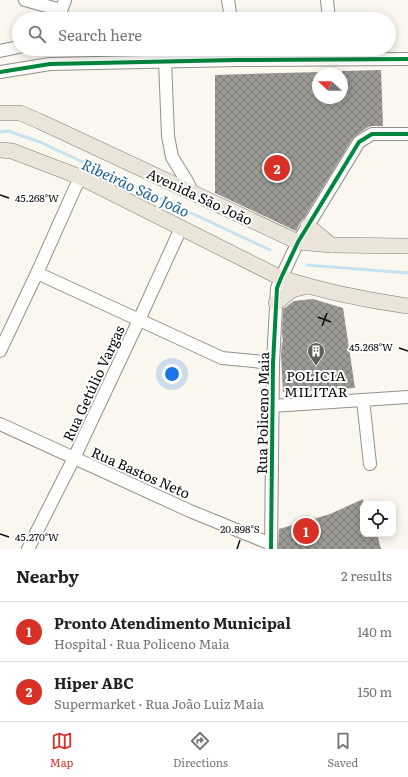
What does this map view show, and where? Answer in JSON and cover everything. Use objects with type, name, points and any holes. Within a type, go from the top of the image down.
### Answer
[{"type":"main road","name":"Avenida São João","points":[[0,113],[20,113],[39,121],[298,242],[331,245],[408,246]]},
{"type":"main road","points":[[0,150],[12,151],[80,177],[281,278],[356,298],[408,306]]},
{"type":"main road","points":[[308,226],[331,245]]},
{"type":"main road","points":[[276,303],[292,290],[307,286]]},
{"type":"street","points":[[25,0],[61,10]]},
{"type":"street","points":[[228,0],[229,12]]},
{"type":"street","points":[[327,0],[328,12]]},
{"type":"street","points":[[0,51],[12,48]]},
{"type":"street","points":[[0,72],[50,64],[165,61],[224,56]]},
{"type":"street","points":[[359,56],[408,60]]},
{"type":"street","points":[[165,61],[168,136],[172,157],[192,192]]},
{"type":"street","name":"Rua Policeno Maia","points":[[271,547],[272,406],[277,288],[298,242],[358,142],[372,134],[408,134]]},
{"type":"street","points":[[0,351],[80,177]]},
{"type":"street","name":"Rua Getúlio Vargas","points":[[28,549],[74,458],[181,228]]},
{"type":"street","points":[[37,273],[222,358],[273,363]]},
{"type":"street","points":[[272,406],[408,396]]},
{"type":"street","points":[[363,400],[370,464]]},
{"type":"street","name":"Rua Bastos Neto","points":[[0,424],[271,547]]},
{"type":"building","points":[[381,70],[383,126],[368,127],[353,138],[296,231],[215,193],[215,75],[312,72],[312,104],[348,104],[348,71]]},
{"type":"building","name":"POLICIA MILITAR","points":[[313,299],[343,308],[355,388],[283,392],[281,355],[283,342],[283,309],[294,301]]},
{"type":"building","points":[[363,499],[363,501],[360,501],[360,537],[378,537],[381,549],[278,549],[279,529],[330,514]]},
{"type":"waterway","name":"Ribeirão São João","points":[[0,132],[8,131],[40,142],[270,250]]},
{"type":"waterway","name":"Ribeirão São João","points":[[307,265],[408,273]]},
{"type":"cycle path","points":[[0,72],[50,64],[237,60],[408,59]]},
{"type":"cycle path","points":[[271,549],[273,363],[277,288],[298,242],[359,142],[372,134],[408,134]]},
{"type":"place","name":"Hiper ABC","points":[[277,168]]},
{"type":"place","name":"POLICIA MILITAR","points":[[316,366]]},
{"type":"place","name":"Pronto Atendimento Municipal","points":[[306,531]]}]
